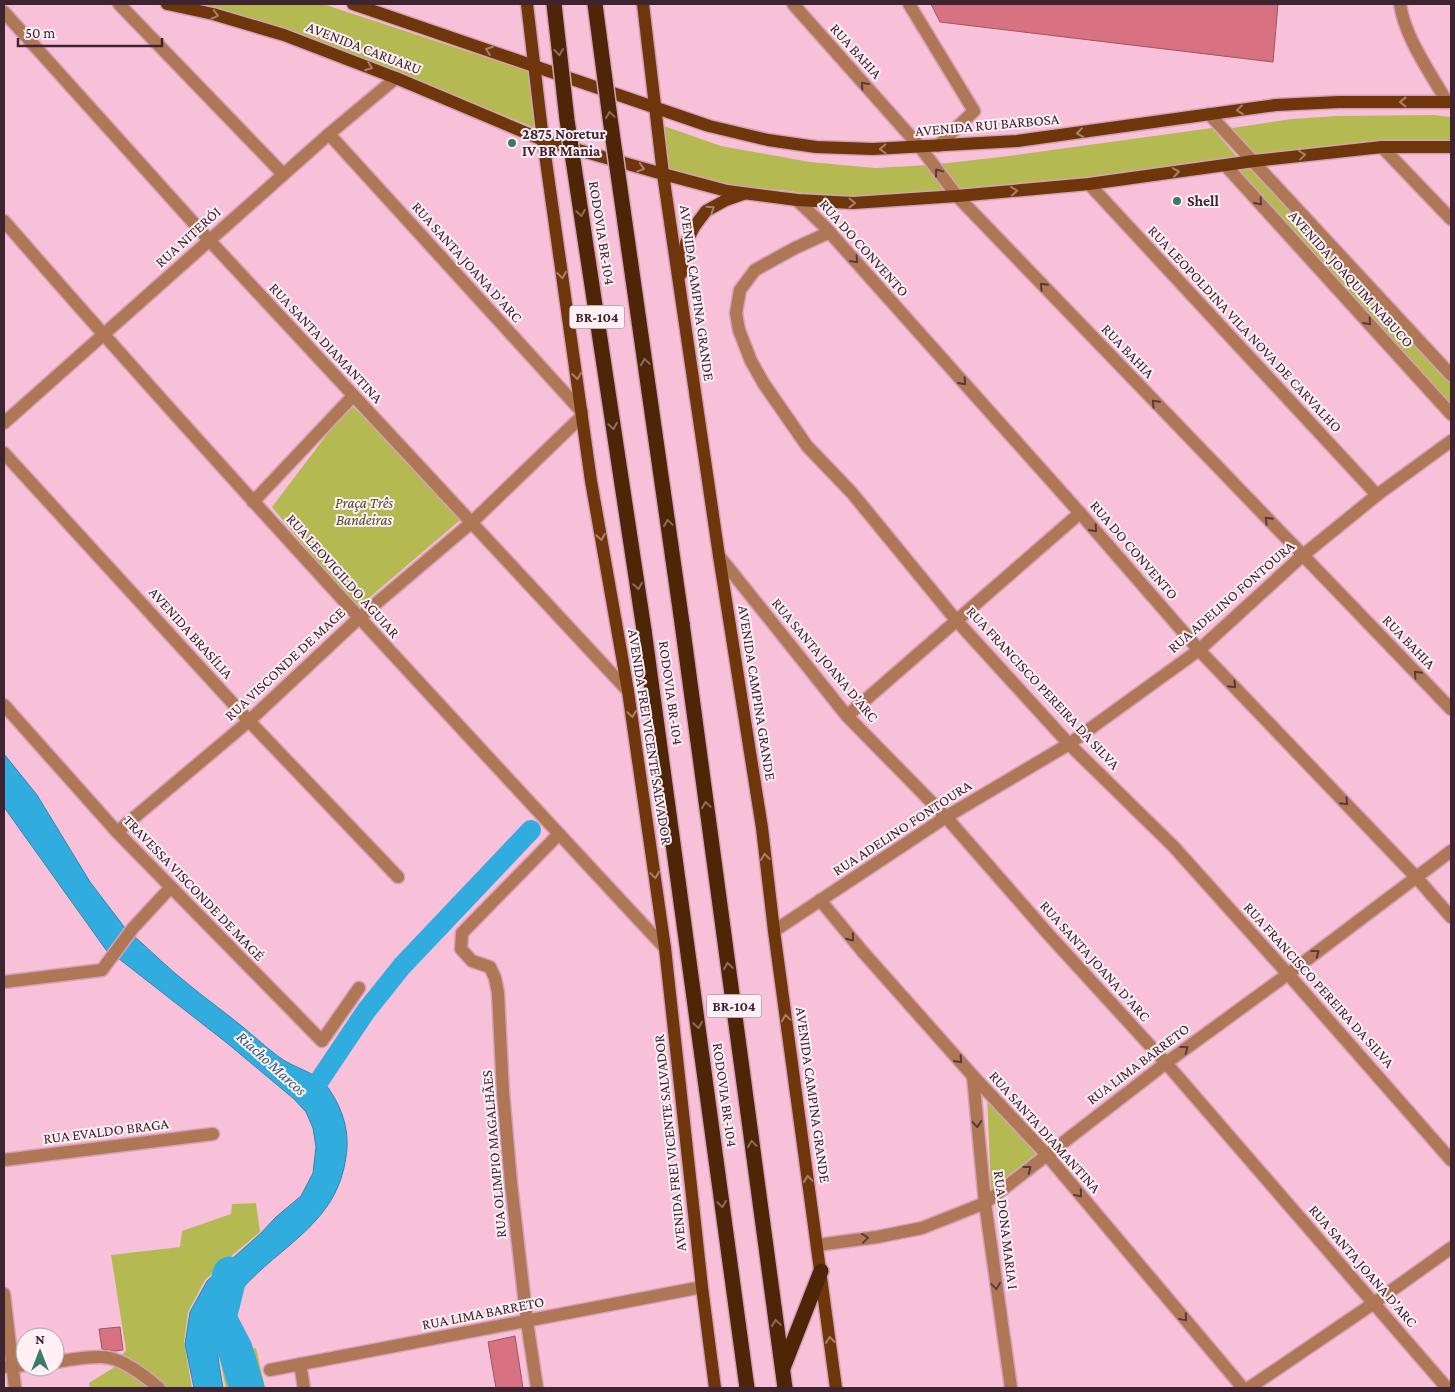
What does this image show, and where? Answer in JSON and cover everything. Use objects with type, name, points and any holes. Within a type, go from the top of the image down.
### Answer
[{"type":"highway","name":"RODOVIA BR-104","points":[[554,4],[567,120],[644,630],[747,1388]]},
{"type":"highway","name":"RODOVIA BR-104","points":[[595,4],[682,624],[785,1388]]},
{"type":"highway","points":[[783,1369],[821,1271]]},
{"type":"main road","name":"AVENIDA CARUARU","points":[[167,4],[213,14],[284,35],[396,78],[543,140]]},
{"type":"main road","points":[[357,4],[535,67]]},
{"type":"main road","name":"AVENIDA FREI VICENTE SALVADOR","points":[[527,4],[543,140],[591,481],[628,692],[665,948],[702,1287],[715,1388]]},
{"type":"main road","name":"AVENIDA CAMPINA GRANDE","points":[[643,4],[663,174],[719,556],[762,828],[774,931],[836,1388]]},
{"type":"main road","name":"AVENIDA RUI BARBOSA","points":[[535,67],[655,106],[709,126],[768,140],[816,147],[873,149],[1017,141],[1276,105],[1340,102],[1449,102]]},
{"type":"main road","points":[[543,140],[726,191],[797,200],[853,203],[1089,184],[1254,161],[1382,147],[1451,147]]},
{"type":"main road","points":[[679,284],[686,243],[694,227],[706,211],[726,200],[746,193]]},
{"type":"street","points":[[119,4],[283,174]]},
{"type":"street","name":"RUA BAHIA","points":[[793,4],[920,147],[957,196],[1451,710]]},
{"type":"street","points":[[909,4],[974,111],[938,146]]},
{"type":"street","points":[[1400,4],[1413,42],[1449,102]]},
{"type":"street","name":"RUA SANTA DIAMANTINA","points":[[4,12],[209,240],[628,692]]},
{"type":"street","name":"RUA NITERÓI","points":[[4,422],[283,174],[396,78]]},
{"type":"street","name":"AVENIDA JOAQUIM NABUCO","points":[[1209,114],[1451,375]]},
{"type":"street","name":"RUA SANTA JOANA D'ARC","points":[[329,134],[582,414]]},
{"type":"street","points":[[1382,147],[1451,219]]},
{"type":"street","name":"AVENIDA JOAQUIM NABUCO","points":[[1226,166],[1451,414]]},
{"type":"street","name":"RUA LEOPOLDINA VILA NOVA DE CARVALHO","points":[[1089,184],[1377,495]]},
{"type":"street","name":"RUA DO CONVENTO","points":[[797,200],[830,232],[1199,650],[1416,877],[1451,917]]},
{"type":"street","name":"RUA LEOVIGILDO AGUIAR","points":[[4,221],[253,502],[665,948]]},
{"type":"street","name":"RUA FRANCISCO PEREIRA DA SILVA","points":[[830,232],[795,248],[755,270],[740,290],[736,313],[739,330],[751,361],[764,384],[807,446],[852,493],[956,620],[1069,744],[1174,847],[1451,1160]]},
{"type":"street","points":[[253,502],[353,396]]},
{"type":"street","name":"RUA VISCONDE DE MAGE","points":[[117,832],[249,721],[359,618],[471,523],[582,414]]},
{"type":"street","name":"RUA ADELINO FONTOURA","points":[[774,931],[946,817],[1069,744],[1199,650],[1302,556],[1377,495],[1451,441]]},
{"type":"street","name":"AVENIDA BRASÍLIA","points":[[4,453],[249,721],[398,877]]},
{"type":"street","points":[[847,716],[1080,513]]},
{"type":"street","name":"RUA SANTA JOANA D'ARC","points":[[719,556],[847,716],[946,817],[1049,935],[1166,1063],[1447,1388]]},
{"type":"street","name":"TRAVESSA VISCONDE DE MAGÉ","points":[[4,705],[117,832],[322,1041],[359,988]]},
{"type":"street","name":"RUA OLIMPIO MAGALHÃES","points":[[537,1388],[527,1322],[511,1184],[495,978],[490,967],[472,961],[461,949],[462,933],[559,834]]},
{"type":"street","name":"RUA LIMA BARRETO","points":[[817,1244],[877,1237],[922,1228],[985,1203],[1166,1063],[1451,851]]},
{"type":"street","points":[[4,982],[102,970],[133,928],[171,887]]},
{"type":"street","name":"RUA SANTA DIAMANTINA","points":[[820,900],[863,952],[973,1076],[1046,1154],[1243,1388]]},
{"type":"street","name":"RUA DONA MARIA I","points":[[973,1076],[985,1203],[1011,1388]]},
{"type":"street","name":"RUA EVALDO BRAGA","points":[[4,1160],[213,1134]]},
{"type":"street","points":[[1249,1388],[1451,1248]]},
{"type":"street","name":"RUA LIMA BARRETO","points":[[270,1370],[702,1287]]},
{"type":"street","points":[[4,1294],[14,1366],[15,1388]]},
{"type":"street","points":[[65,1361],[103,1356],[125,1363],[159,1388]]},
{"type":"street","points":[[300,1364],[304,1388]]},
{"type":"green space","points":[[184,4],[323,4],[531,72],[538,129],[381,66]]},
{"type":"green space","points":[[1434,115],[1451,117],[1451,144],[1255,156],[1232,128],[1292,119],[1337,116]]},
{"type":"green space","points":[[661,125],[721,146],[810,162],[875,168],[928,165],[947,193],[847,199],[781,190],[731,187],[668,173]]},
{"type":"green space","points":[[1212,128],[1239,159],[1175,169],[959,193],[939,164],[1009,156]]},
{"type":"green space","points":[[1254,163],[1451,379],[1451,408],[1228,166]]},
{"type":"green space","name":"Praça Três Bandeiras","points":[[350,404],[466,515],[356,609],[272,507]]},
{"type":"green space","points":[[987,1095],[1036,1154],[991,1189]]},
{"type":"green space","points":[[256,1203],[260,1232],[205,1280],[188,1312],[184,1342],[192,1388],[90,1388],[89,1383],[113,1368],[126,1350],[111,1255],[180,1247],[182,1231],[231,1214],[232,1204]]},
{"type":"green space","points":[[256,1348],[265,1388],[226,1388],[219,1355]]},
{"type":"water","points":[[4,754],[37,795],[90,882],[125,928],[109,954],[4,807]]},
{"type":"water","points":[[134,936],[181,978],[275,1054],[324,1083],[342,1113],[346,1130],[346,1157],[341,1180],[331,1200],[305,1232],[256,1274],[241,1290],[221,1318],[217,1343],[223,1388],[194,1388],[185,1344],[190,1312],[207,1281],[301,1196],[313,1173],[316,1147],[313,1128],[306,1112],[294,1099],[227,1043],[118,958]]},
{"type":"building","points":[[931,4],[1278,4],[1273,62],[940,22]]},
{"type":"building","points":[[120,1327],[123,1350],[102,1349],[99,1329]]},
{"type":"building","points":[[515,1336],[523,1388],[496,1388],[488,1342]]},
{"type":"waterway","points":[[309,1096],[366,1011],[402,966],[531,830]]},
{"type":"waterway","name":"Riacho Marcos","points":[[230,1274],[219,1318],[235,1349],[247,1388]]},
{"type":"place","name":"2875 Noretur IV BR Mania","points":[[512,143]]},
{"type":"place","name":"Shell","points":[[1177,201]]}]
